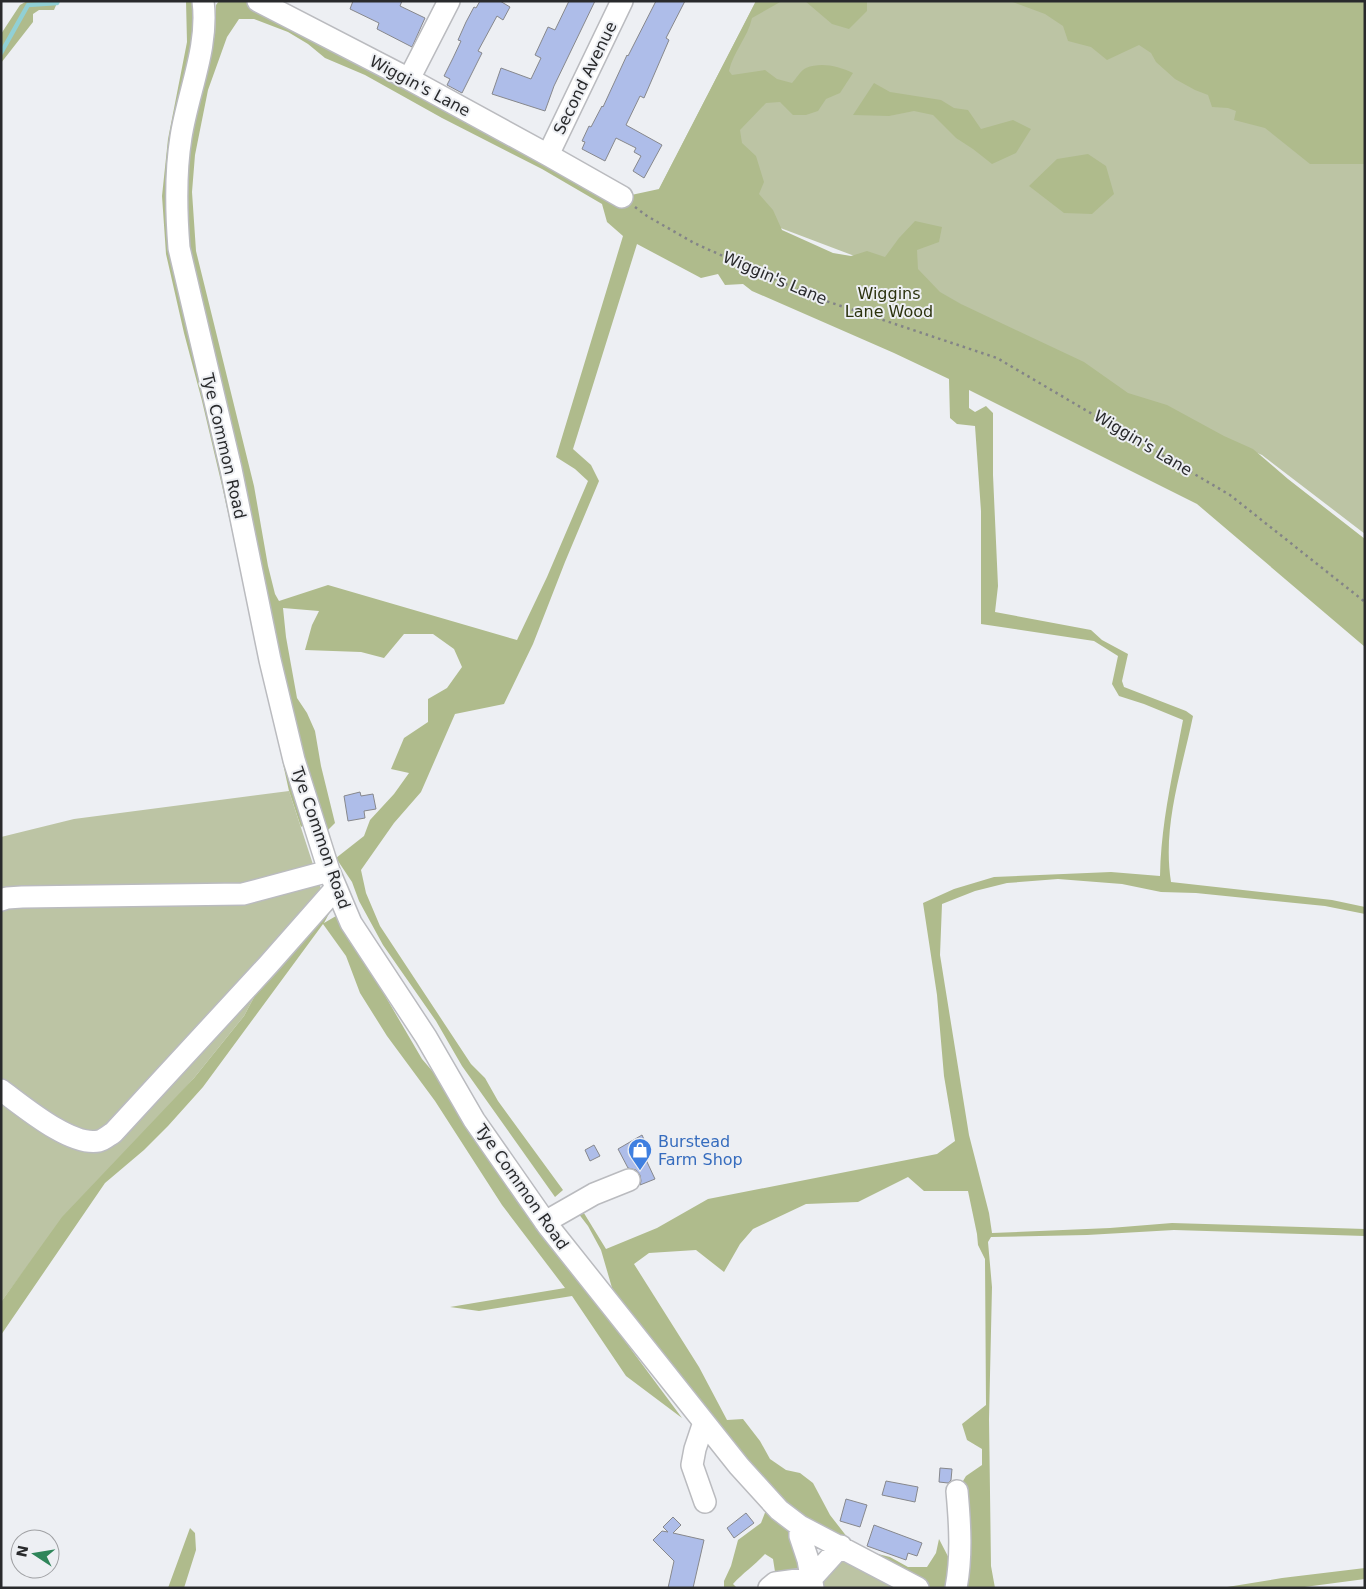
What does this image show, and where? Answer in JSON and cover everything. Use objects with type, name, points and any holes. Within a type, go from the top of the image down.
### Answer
[{"type":"street","name":"Tye Common Road","points":[[203,1],[203,41],[181,136],[179,154],[176,211],[179,248],[231,469],[270,660],[292,751],[333,880],[351,923],[426,1037],[474,1120],[545,1222],[739,1466],[779,1510],[800,1526],[918,1588]]},
{"type":"street","name":"Wiggin's Lane","points":[[258,1],[409,79],[622,197]]},
{"type":"street","points":[[409,79],[448,1]]},
{"type":"street","name":"Second Avenue","points":[[548,155],[622,1]]},
{"type":"street","points":[[1,900],[22,897],[244,894],[333,880]]},
{"type":"street","points":[[1,1090],[49,1125],[80,1139],[100,1140],[113,1133],[259,976],[333,880]]},
{"type":"street","points":[[545,1222],[594,1194],[629,1180]]},
{"type":"street","points":[[704,1422],[694,1449],[692,1465],[705,1502]]},
{"type":"street","points":[[956,1588],[959,1571],[960,1527],[958,1491]]},
{"type":"street","points":[[800,1526],[800,1536],[813,1583]]},
{"type":"street","points":[[813,1583],[841,1546]]},
{"type":"street","points":[[770,1588],[775,1583],[813,1583]]},
{"type":"path","name":"Wiggin's Lane","points":[[622,197],[647,216],[694,243],[814,297],[997,358],[1230,495],[1365,602]]},
{"type":"green space","points":[[27,1],[60,1],[54,10],[39,10],[33,14],[33,22],[1,63],[1,34],[20,5]]},
{"type":"green space","name":"Wiggins Lane Wood","points":[[186,1],[203,1],[181,136],[185,239],[188,142],[215,34],[216,5],[219,1],[256,1],[622,197],[659,189],[756,1],[782,1],[752,18],[731,64],[729,71],[732,75],[765,70],[777,79],[792,83],[804,69],[818,65],[841,68],[853,73],[840,93],[826,99],[818,111],[806,115],[793,115],[780,102],[766,103],[740,130],[742,143],[756,156],[764,182],[759,194],[773,210],[782,230],[833,253],[851,256],[867,251],[885,257],[915,221],[942,227],[939,242],[917,250],[918,269],[940,292],[961,304],[1084,362],[1128,393],[1167,405],[1224,436],[1253,449],[1365,539],[1365,647],[1197,504],[969,390],[969,408],[975,412],[986,406],[993,413],[993,475],[998,586],[995,612],[1091,630],[1102,640],[1128,654],[1122,681],[1124,687],[1186,711],[1193,716],[1171,819],[1169,861],[1171,882],[1332,900],[1365,907],[1365,914],[1325,906],[1196,893],[1161,892],[1122,884],[1058,879],[1007,883],[975,891],[942,904],[940,955],[969,1135],[989,1213],[992,1233],[1110,1228],[1172,1223],[1365,1229],[1365,1236],[1174,1230],[1087,1235],[991,1237],[988,1242],[992,1287],[989,1419],[991,1566],[995,1588],[956,1588],[957,1491],[966,1476],[982,1465],[982,1449],[967,1440],[962,1424],[986,1405],[985,1259],[978,1245],[968,1191],[924,1191],[908,1177],[858,1202],[806,1204],[753,1229],[740,1244],[724,1272],[696,1250],[649,1253],[634,1264],[699,1367],[727,1420],[743,1419],[760,1441],[770,1459],[786,1470],[800,1473],[813,1483],[830,1515],[851,1542],[800,1526],[617,1305],[601,1250],[588,1226],[578,1213],[579,1205],[606,1249],[657,1228],[708,1199],[937,1154],[955,1141],[944,1076],[937,995],[923,903],[954,889],[994,877],[1111,872],[1160,876],[1165,817],[1183,720],[1119,696],[1112,684],[1118,656],[1094,641],[981,624],[981,511],[975,426],[957,424],[950,418],[949,379],[752,291],[743,284],[725,285],[718,274],[701,278],[637,244],[573,449],[591,465],[599,481],[533,644],[504,704],[455,714],[421,792],[394,823],[361,870],[366,893],[380,926],[471,1064],[485,1078],[498,1101],[563,1190],[555,1197],[462,1066],[436,1021],[383,945],[359,901],[352,882],[336,858],[364,836],[370,820],[394,794],[409,773],[391,769],[404,738],[428,722],[428,699],[447,688],[462,667],[454,649],[433,634],[404,634],[384,658],[361,652],[305,650],[312,625],[319,611],[283,608],[297,698],[307,713],[315,731],[321,766],[335,823],[319,839],[312,819],[301,827],[289,791],[223,490],[166,254],[162,196],[168,139],[187,42]],"holes":[[[239,19],[254,19],[288,32],[308,44],[325,58],[365,75],[442,118],[542,169],[602,204],[607,222],[623,236],[556,457],[575,469],[588,481],[547,577],[517,640],[328,585],[279,601],[275,594],[268,566],[254,486],[196,251],[192,192],[195,155],[208,90],[227,37]]]},
{"type":"green space","points":[[756,1],[1365,1],[1365,534],[1262,455],[1155,410],[910,277],[762,221],[659,189]]},
{"type":"green space","points":[[805,1],[867,1],[867,11],[849,29],[832,24]]},
{"type":"green space","points":[[1010,1],[1365,1],[1365,164],[1310,164],[1265,128],[1234,120],[1236,111],[1228,108],[1212,107],[1208,95],[1175,79],[1156,62],[1151,53],[1139,45],[1107,60],[1091,47],[1068,41],[1063,26],[1045,14]]},
{"type":"green space","points":[[874,83],[890,92],[941,100],[954,108],[968,110],[981,129],[1013,120],[1031,129],[1016,153],[992,164],[956,138],[933,115],[914,111],[889,116],[853,115]]},
{"type":"green space","points":[[1088,154],[1106,166],[1114,194],[1092,214],[1064,213],[1029,186],[1057,159]]},
{"type":"green space","points":[[289,791],[323,895],[260,986],[244,1016],[194,1078],[32,1260],[1,1302],[1,837],[74,819]]},
{"type":"green space","points":[[333,906],[324,923],[336,916],[422,1059],[474,1120],[590,1294],[682,1418],[626,1376],[572,1296],[479,1311],[450,1307],[565,1288],[502,1205],[435,1101],[387,1036],[360,993],[346,956],[323,924],[203,1087],[144,1150],[105,1183],[1,1335],[1,1302],[62,1217],[194,1078],[244,1016],[260,986]]},
{"type":"green space","points":[[766,1510],[787,1527],[799,1554],[798,1570],[776,1578],[773,1559],[765,1554],[733,1584],[737,1588],[724,1588],[724,1581],[731,1566],[738,1540],[761,1523]]},
{"type":"green space","points":[[190,1528],[195,1533],[196,1550],[184,1588],[168,1588]]},
{"type":"green space","points":[[939,1539],[955,1570],[947,1588],[928,1588],[869,1561],[874,1553],[890,1557],[908,1567],[927,1567],[936,1553]]},
{"type":"green space","points":[[849,1558],[908,1588],[816,1588],[824,1570]]},
{"type":"green space","points":[[1365,1568],[1365,1579],[1297,1588],[1221,1588],[1282,1578]]},
{"type":"building","points":[[353,1],[402,1],[400,6],[425,18],[412,47],[377,29],[379,23],[350,9]]},
{"type":"building","points":[[480,1],[500,1],[510,7],[503,20],[497,16],[478,51],[482,53],[462,93],[447,85],[450,79],[444,76],[461,41],[458,40],[466,22],[474,7],[476,8]]},
{"type":"building","points":[[569,1],[595,1],[554,86],[545,111],[492,94],[501,68],[531,79],[541,58],[535,55],[548,27],[555,30]]},
{"type":"building","points":[[656,1],[685,1],[666,38],[669,40],[644,98],[640,96],[626,125],[662,145],[644,178],[633,171],[641,156],[634,152],[636,148],[616,138],[605,161],[582,149],[585,142],[582,141],[589,126],[591,127],[603,107],[627,55]]},
{"type":"building","points":[[360,792],[361,796],[373,794],[376,809],[364,811],[365,818],[348,821],[344,796]]},
{"type":"building","points":[[642,1135],[647,1146],[641,1149],[655,1179],[640,1185],[640,1175],[636,1170],[628,1168],[618,1149]]},
{"type":"building","points":[[594,1145],[600,1156],[590,1161],[585,1150]]},
{"type":"building","points":[[940,1468],[952,1469],[951,1480],[948,1483],[939,1482]]},
{"type":"building","points":[[886,1481],[918,1487],[915,1502],[882,1495]]},
{"type":"building","points":[[846,1499],[867,1505],[860,1527],[840,1521]]},
{"type":"building","points":[[746,1513],[754,1523],[734,1538],[727,1528]]},
{"type":"building","points":[[673,1517],[681,1525],[673,1533],[704,1540],[693,1588],[668,1588],[674,1561],[653,1540],[662,1531],[668,1532],[663,1527]]},
{"type":"building","points":[[874,1525],[922,1543],[917,1556],[908,1553],[906,1560],[867,1546]]},
{"type":"waterway","points":[[1,53],[28,5],[57,3],[58,1]]},
{"type":"place","name":"Burstead Farm Shop","points":[[640,1171]]}]
